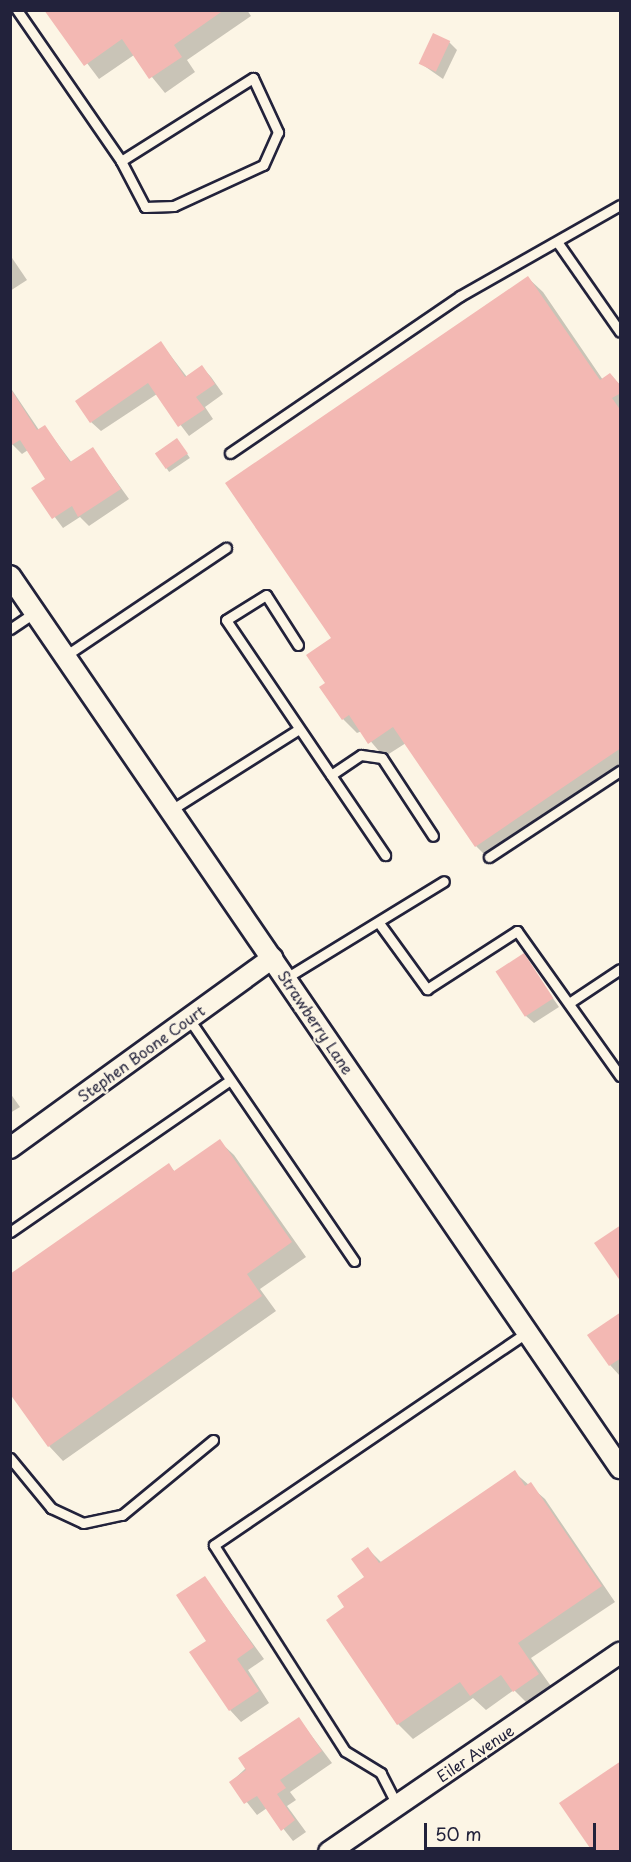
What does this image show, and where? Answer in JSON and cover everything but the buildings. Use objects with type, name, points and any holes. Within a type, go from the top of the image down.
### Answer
[{"type":"street","name":"Strawberry Lane","points":[[10,576],[621,1468]]},
{"type":"street","name":"Stephen Boone Court","points":[[10,1148],[272,958]]},
{"type":"street","name":"Eiler Avenue","points":[[328,1851],[621,1653]]},
{"type":"lane","points":[[17,10],[121,161],[145,207],[174,206],[263,165],[278,132],[253,78],[121,161]]},
{"type":"lane","points":[[230,453],[460,296],[558,243],[621,205]]},
{"type":"lane","points":[[558,243],[621,332]]},
{"type":"lane","points":[[65,656],[226,548]]},
{"type":"lane","points":[[298,645],[266,595],[226,620],[385,855]]},
{"type":"lane","points":[[10,628],[35,612]]},
{"type":"lane","points":[[171,810],[299,729]]},
{"type":"lane","points":[[331,775],[361,755],[382,758],[433,836]]},
{"type":"lane","points":[[489,857],[621,771]]},
{"type":"lane","points":[[286,978],[444,881]]},
{"type":"lane","points":[[379,922],[427,989],[517,931],[621,1076]]},
{"type":"lane","points":[[569,1003],[621,969]]},
{"type":"lane","points":[[189,1019],[354,1262]]},
{"type":"lane","points":[[10,1232],[230,1080]]},
{"type":"lane","points":[[397,1805],[381,1773],[345,1751],[214,1545],[528,1332]]},
{"type":"lane","points":[[10,1458],[51,1508],[83,1523],[122,1515],[213,1440]]}]
